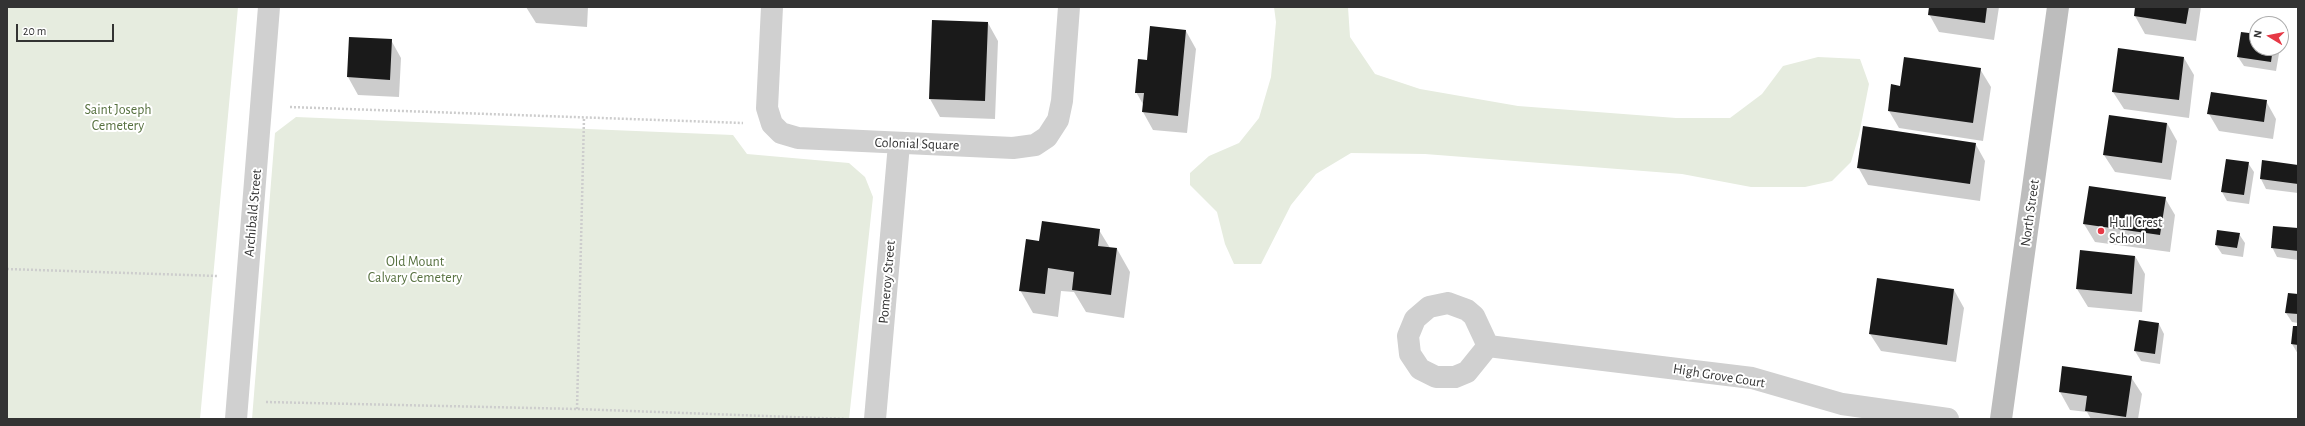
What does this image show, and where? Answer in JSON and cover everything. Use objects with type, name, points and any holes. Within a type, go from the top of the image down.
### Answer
[{"type":"street","name":"Archibald Street","points":[[236,410],[269,7]]},
{"type":"street","points":[[772,7],[766,91],[767,108],[772,124]]},
{"type":"street","name":"Colonial Square","points":[[772,124],[781,133],[798,138],[899,144],[1013,148],[1035,145],[1047,137],[1058,120],[1062,101],[1069,7]]},
{"type":"street","name":"North Street","points":[[2001,419],[2058,7]]},
{"type":"street","name":"Pomeroy Street","points":[[875,419],[899,144]]},
{"type":"street","name":"High Grove Court","points":[[1488,346],[1752,378],[1842,404],[1948,419]]},
{"type":"path","points":[[262,106],[772,124]]},
{"type":"path","points":[[577,409],[584,118]]},
{"type":"path","points":[[7,269],[248,277]]},
{"type":"path","points":[[236,410],[577,409],[846,419]]},
{"type":"green space","name":"Saint Joseph Cemetery","points":[[7,7],[238,7],[200,419],[7,419]]},
{"type":"green space","points":[[1274,7],[1348,7],[1350,37],[1375,74],[1420,89],[1518,106],[1676,118],[1730,118],[1762,94],[1783,66],[1818,57],[1860,59],[1869,84],[1859,135],[1851,162],[1832,181],[1805,187],[1751,187],[1682,174],[1425,154],[1351,153],[1316,174],[1291,205],[1261,264],[1234,264],[1225,244],[1217,212],[1190,185],[1190,173],[1209,156],[1239,143],[1259,118],[1271,77],[1276,22]]},
{"type":"green space","name":"Old Mount Calvary Cemetery","points":[[296,117],[733,135],[747,154],[849,163],[865,177],[873,197],[849,419],[252,419],[275,133]]},
{"type":"building","points":[[1929,7],[1987,7],[1985,23],[1928,15]]},
{"type":"building","points":[[2135,7],[2189,7],[2186,24],[2134,16]]},
{"type":"building","points":[[932,20],[988,22],[985,101],[929,99]]},
{"type":"building","points":[[1150,26],[1186,30],[1178,116],[1142,112],[1144,93],[1135,93],[1138,59],[1147,60]]},
{"type":"building","points":[[2241,32],[2249,33],[2249,56],[2272,56],[2271,62],[2237,57]]},
{"type":"building","points":[[349,37],[392,39],[390,80],[347,77]]},
{"type":"building","points":[[2118,48],[2184,57],[2179,100],[2112,92]]},
{"type":"building","points":[[1904,57],[1981,68],[1973,123],[1888,111],[1891,84],[1900,86]]},
{"type":"building","points":[[2211,92],[2267,100],[2264,122],[2207,114]]},
{"type":"building","points":[[2109,115],[2167,123],[2162,163],[2103,155]]},
{"type":"building","points":[[1863,126],[1976,143],[1970,184],[1857,168]]},
{"type":"building","points":[[2226,159],[2249,162],[2244,195],[2221,192]]},
{"type":"building","points":[[2262,160],[2298,165],[2298,184],[2260,179]]},
{"type":"building","points":[[2089,186],[2166,197],[2160,235],[2083,224]]},
{"type":"building","points":[[1042,221],[1100,229],[1098,246],[1117,248],[1111,295],[1072,290],[1074,272],[1048,268],[1045,294],[1019,291],[1026,239],[1039,241]]},
{"type":"building","points":[[2273,226],[2298,228],[2298,251],[2271,248]]},
{"type":"building","points":[[2217,230],[2240,233],[2237,248],[2215,245]]},
{"type":"building","points":[[2080,250],[2135,256],[2132,294],[2076,289]]},
{"type":"building","points":[[1877,278],[1954,289],[1947,345],[1869,334]]},
{"type":"building","points":[[2288,293],[2298,294],[2298,314],[2285,313]]},
{"type":"building","points":[[2139,320],[2159,323],[2155,354],[2134,351]]},
{"type":"building","points":[[2293,326],[2298,326],[2298,345],[2291,344]]},
{"type":"building","points":[[2062,366],[2132,376],[2126,417],[2085,411],[2087,396],[2059,392]]},
{"type":"place","name":"Hull Crest School","points":[[2101,231]]}]
